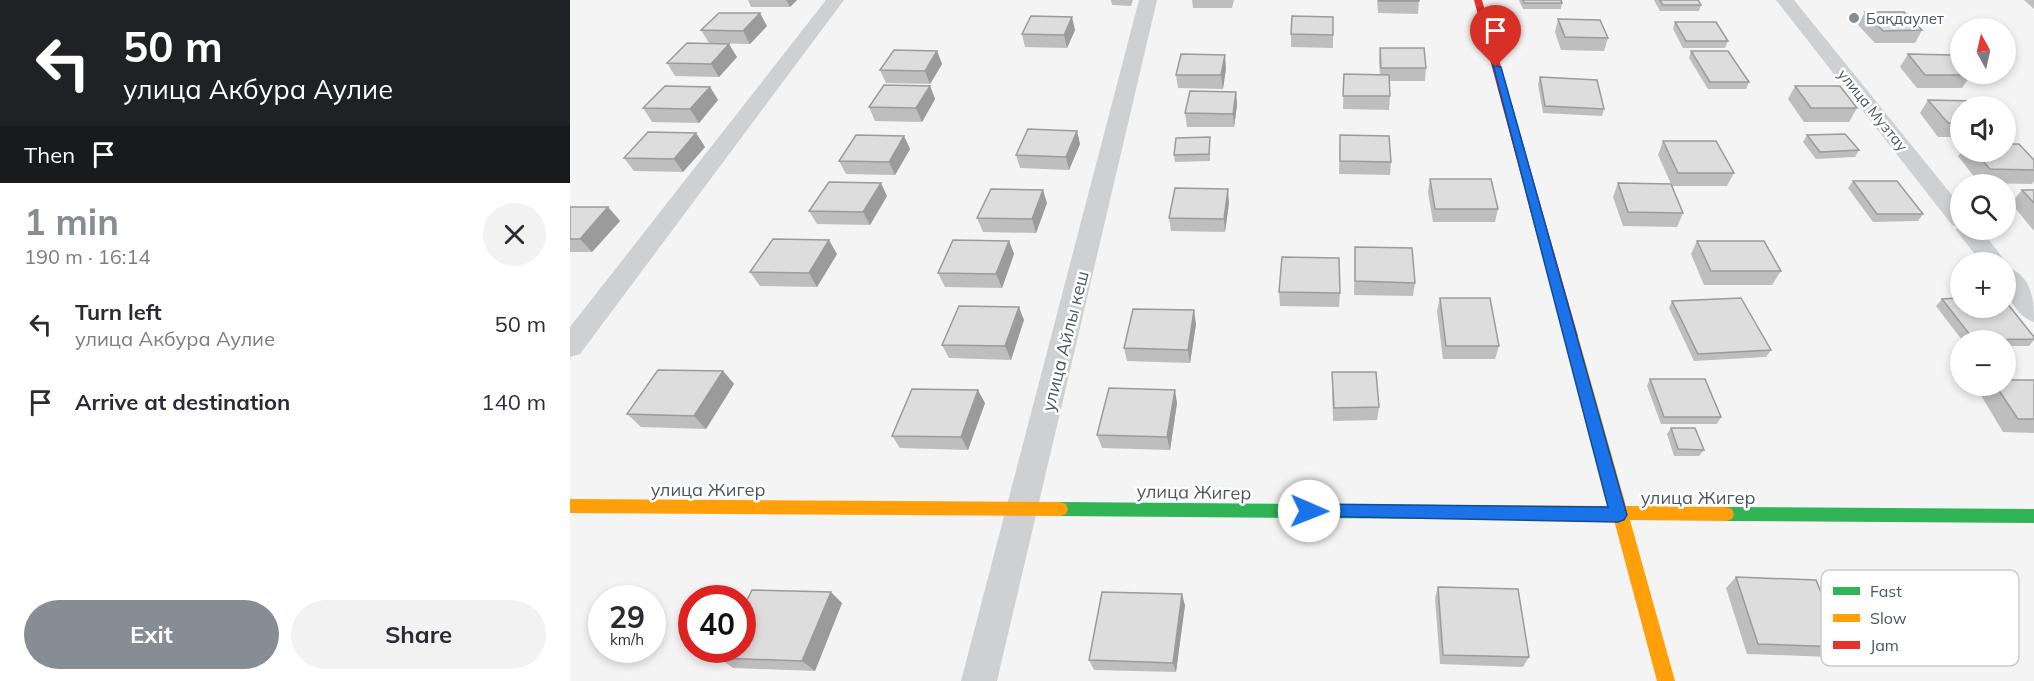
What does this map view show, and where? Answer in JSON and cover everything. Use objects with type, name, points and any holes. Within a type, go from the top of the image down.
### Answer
[{"type":"street","points":[[570,346],[835,0]]},
{"type":"street","name":"улица Айлы кеш","points":[[979,681],[1024,508],[1148,0]]},
{"type":"street","points":[[1478,0],[1618,515],[1666,681]]},
{"type":"street","name":"улица Музтау","points":[[1785,0],[1950,207]]},
{"type":"street","points":[[1976,240],[1986,252]]},
{"type":"street","points":[[2016,289],[2034,312]]},
{"type":"street","name":"улица Жигер","points":[[570,506],[1024,508],[1618,515],[2034,516]]},
{"type":"building","points":[[1419,0],[1419,1],[1379,1]]},
{"type":"building","points":[[1523,0],[1561,0],[1562,3],[1524,3]]},
{"type":"building","points":[[1660,0],[1698,0],[1701,5],[1663,5]]},
{"type":"building","points":[[1865,12],[1904,12],[1922,30],[1883,31]]},
{"type":"building","points":[[719,13],[760,13],[743,31],[701,30]]},
{"type":"building","points":[[1031,16],[1072,17],[1064,35],[1022,34]]},
{"type":"building","points":[[1292,16],[1333,17],[1333,35],[1291,34]]},
{"type":"building","points":[[1558,19],[1600,20],[1608,38],[1565,37]]},
{"type":"building","points":[[1675,22],[1716,22],[1728,41],[1686,41]]},
{"type":"building","points":[[687,43],[729,44],[711,64],[667,63]]},
{"type":"building","points":[[1380,48],[1424,48],[1426,68],[1381,68]]},
{"type":"building","points":[[894,50],[937,51],[925,71],[880,70]]},
{"type":"building","points":[[1691,51],[1728,51],[1749,82],[1710,82]]},
{"type":"building","points":[[1181,54],[1225,55],[1221,75],[1176,75]]},
{"type":"building","points":[[1908,54],[1950,55],[1950,75],[1925,75]]},
{"type":"building","points":[[1344,74],[1389,75],[1390,96],[1343,96]]},
{"type":"building","points":[[1540,77],[1597,80],[1604,109],[1545,106]]},
{"type":"building","points":[[884,85],[930,86],[916,108],[869,107]]},
{"type":"building","points":[[665,86],[710,87],[690,109],[643,108]]},
{"type":"building","points":[[1795,86],[1840,86],[1857,108],[1811,108]]},
{"type":"building","points":[[1190,91],[1236,92],[1233,114],[1185,113]]},
{"type":"building","points":[[1928,100],[1950,100],[1950,123]]},
{"type":"building","points":[[1028,129],[1077,131],[1066,157],[1016,155]]},
{"type":"building","points":[[648,132],[696,133],[674,159],[624,158]]},
{"type":"building","points":[[1845,134],[1859,150],[1820,152],[1807,135]]},
{"type":"building","points":[[856,135],[904,136],[889,162],[839,161]]},
{"type":"building","points":[[1340,135],[1389,136],[1391,162],[1340,161]]},
{"type":"building","points":[[1210,137],[1209,154],[1174,155],[1176,138]]},
{"type":"building","points":[[1663,141],[1716,141],[1734,173],[1678,173]]},
{"type":"building","points":[[2016,144],[2019,144],[2034,160],[2034,170],[1990,169],[1984,162],[2016,162]]},
{"type":"building","points":[[1430,179],[1491,179],[1498,209],[1435,209]]},
{"type":"building","points":[[1853,181],[1897,181],[1923,214],[1877,214]]},
{"type":"building","points":[[829,182],[881,183],[863,212],[809,211]]},
{"type":"building","points":[[1618,183],[1671,184],[1683,213],[1628,212]]},
{"type":"building","points":[[1175,188],[1228,189],[1224,219],[1169,218]]},
{"type":"building","points":[[991,189],[1043,190],[1032,219],[977,218]]},
{"type":"building","points":[[2022,190],[2034,190],[2034,203]]},
{"type":"building","points":[[570,207],[608,207],[580,239],[570,239]]},
{"type":"building","points":[[773,239],[829,240],[809,273],[750,272]]},
{"type":"building","points":[[953,240],[1009,241],[996,274],[938,273]]},
{"type":"building","points":[[1697,241],[1764,241],[1781,271],[1711,271]]},
{"type":"building","points":[[1355,247],[1412,248],[1415,283],[1355,281]]},
{"type":"building","points":[[1282,257],[1339,258],[1340,293],[1279,292]]},
{"type":"building","points":[[1440,298],[1490,298],[1499,346],[1446,346]]},
{"type":"building","points":[[1741,298],[1771,350],[1698,354],[1672,301]]},
{"type":"building","points":[[1942,299],[1950,299],[1950,309]]},
{"type":"building","points":[[959,306],[1019,307],[1005,346],[942,345]]},
{"type":"building","points":[[1133,309],[1194,310],[1188,350],[1124,348]]},
{"type":"building","points":[[2016,314],[2034,339],[2016,339],[2016,330],[1966,330],[1957,318],[2016,318]]},
{"type":"building","points":[[658,370],[723,371],[694,416],[627,414]]},
{"type":"building","points":[[1332,372],[1376,372],[1379,407],[1334,408]]},
{"type":"building","points":[[1650,379],[1705,379],[1721,417],[1664,417]]},
{"type":"building","points":[[2016,380],[2034,380],[2034,419],[2018,419],[2003,396],[2016,396]]},
{"type":"building","points":[[1109,388],[1175,390],[1167,437],[1097,435]]},
{"type":"building","points":[[912,389],[978,390],[961,437],[892,436]]},
{"type":"building","points":[[1671,428],[1695,428],[1704,450],[1678,449]]},
{"type":"building","points":[[1736,577],[1816,580],[1821,592],[1821,646],[1758,644]]},
{"type":"building","points":[[1438,587],[1518,589],[1529,657],[1443,655]]},
{"type":"building","points":[[756,590],[831,592],[802,661],[756,659]]},
{"type":"building","points":[[1102,592],[1182,594],[1173,663],[1089,660]]},
{"type":"traffic: fast","points":[[1060,509],[1447,512]]},
{"type":"traffic: fast","points":[[1726,514],[2034,516]]},
{"type":"traffic: slow","points":[[1571,336],[1666,681]]},
{"type":"traffic: slow","points":[[570,506],[1060,509]]},
{"type":"traffic: slow","points":[[1447,512],[1726,514]]},
{"type":"traffic: jam","points":[[1478,0],[1571,336]]},
{"type":"place","name":"Бақдаулет","points":[[1854,18]]},
{"type":"route","points":[[1309,511],[1618,515],[1496,67]]}]
